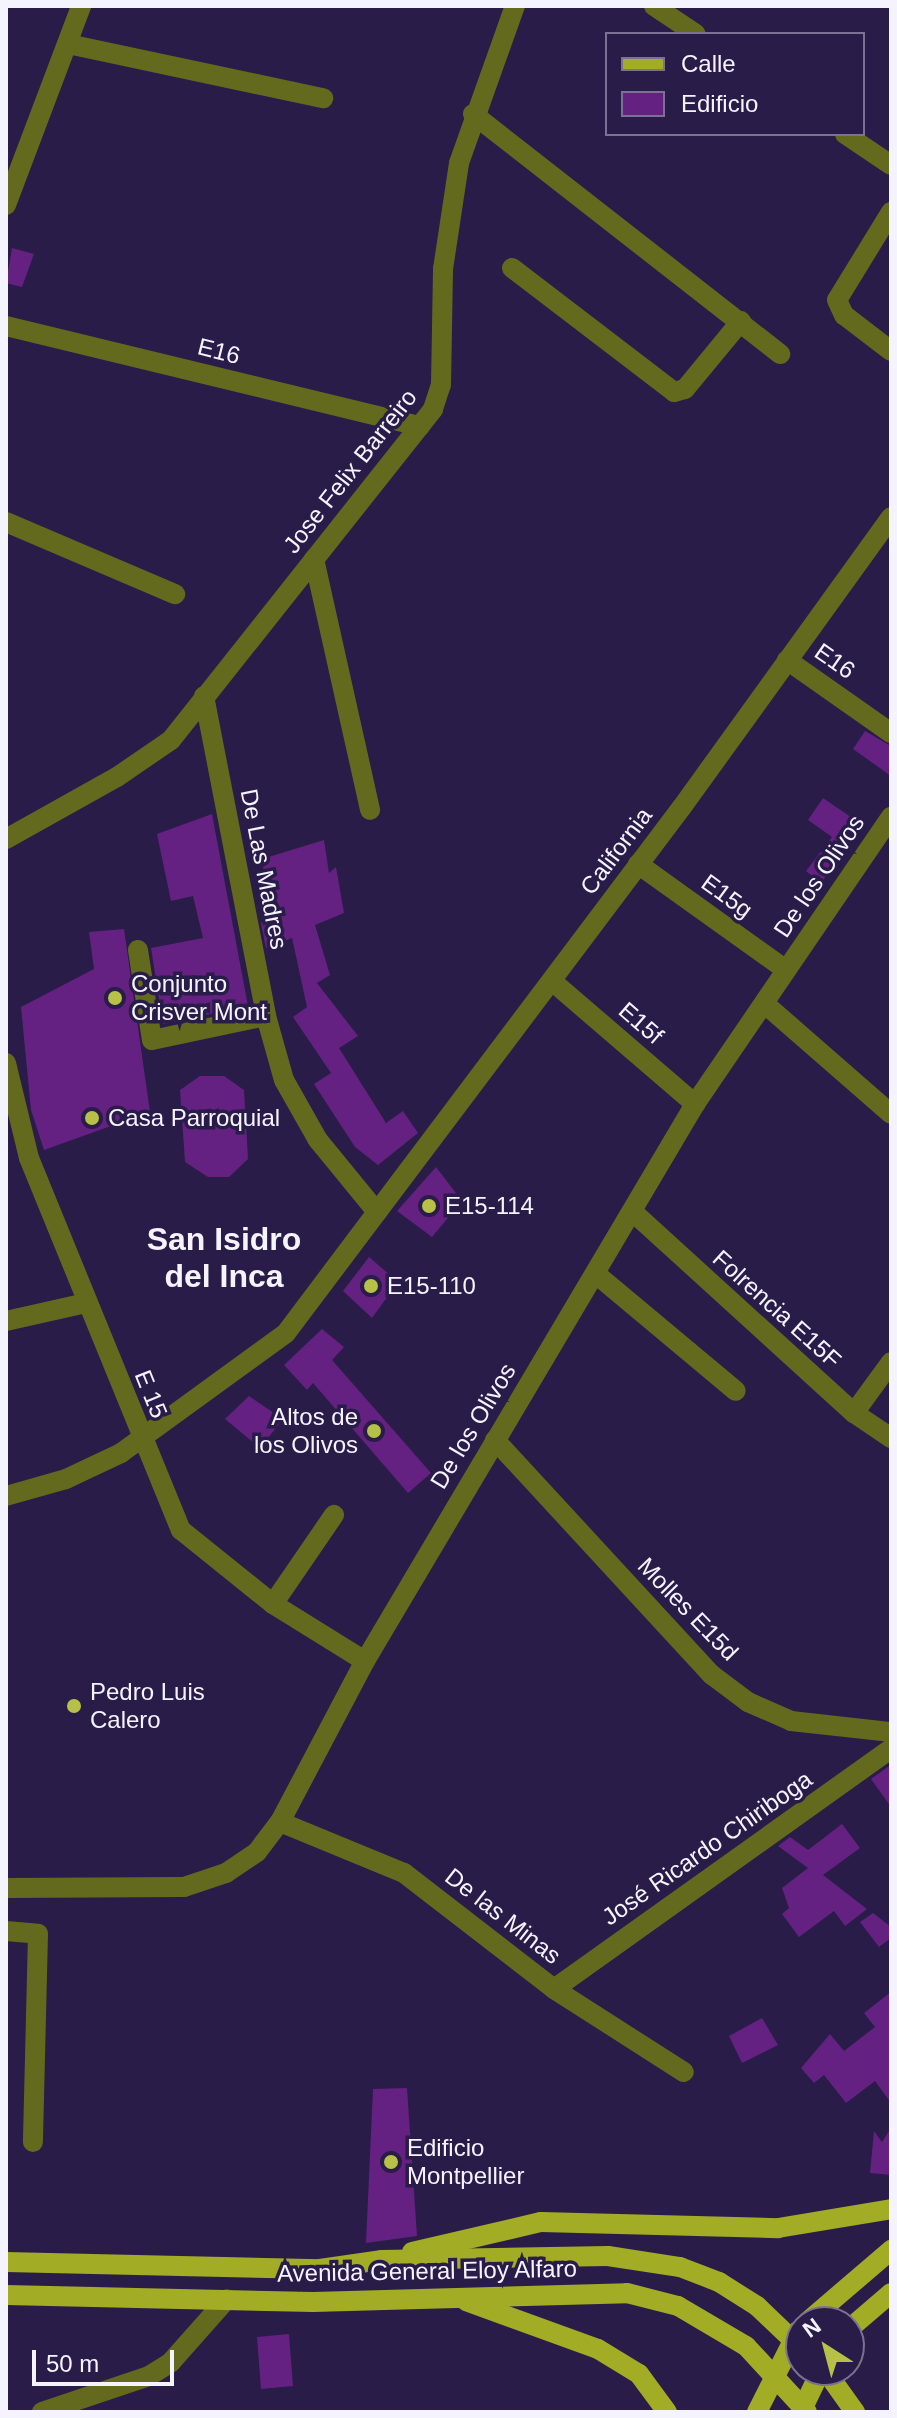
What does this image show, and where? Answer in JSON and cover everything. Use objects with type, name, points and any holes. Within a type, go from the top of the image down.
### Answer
[{"type":"main road","points":[[382,2260],[497,2229],[541,2222],[778,2228],[891,2209]]},
{"type":"main road","points":[[826,2306],[891,2250]]},
{"type":"main road","name":"Avenida General Eloy Alfaro","points":[[6,2262],[320,2269],[382,2260],[573,2255],[641,2260],[680,2267],[757,2306],[785,2333]]},
{"type":"main road","name":"Avenida General Eloy Alfaro","points":[[6,2295],[227,2299],[627,2293],[678,2306],[746,2346],[807,2412]]},
{"type":"main road","points":[[865,2315],[891,2293]]},
{"type":"main road","points":[[455,2297],[598,2349],[639,2374],[667,2412]]},
{"type":"main road","points":[[757,2412],[785,2359]]},
{"type":"main road","points":[[801,2412],[818,2386]]},
{"type":"main road","points":[[836,2386],[855,2412]]},
{"type":"street","points":[[6,205],[81,6]]},
{"type":"street","name":"Jose Felix Barreiro","points":[[6,839],[150,757],[178,733],[204,696],[433,409],[441,385],[443,269],[459,163],[473,114],[515,6]]},
{"type":"street","points":[[654,6],[693,32]]},
{"type":"street","points":[[68,44],[323,98]]},
{"type":"street","points":[[473,114],[780,354]]},
{"type":"street","points":[[848,136],[891,165]]},
{"type":"street","points":[[888,218],[837,300],[844,315],[891,351]]},
{"type":"street","points":[[512,268],[674,392],[685,389],[741,321]]},
{"type":"street","name":"E16","points":[[6,326],[420,426]]},
{"type":"street","name":"California","points":[[6,1496],[85,1471],[141,1440],[286,1333],[552,981],[891,517]]},
{"type":"street","points":[[6,522],[175,594]]},
{"type":"street","points":[[314,559],[370,810]]},
{"type":"street","name":"E16","points":[[787,660],[891,733]]},
{"type":"street","name":"De Las Madres","points":[[204,696],[266,1016],[284,1080],[318,1140],[377,1212]]},
{"type":"street","name":"De los Olivos","points":[[6,1888],[184,1887],[206,1882],[257,1852],[280,1822],[365,1661],[695,1104],[891,817]]},
{"type":"street","name":"E15g","points":[[638,864],[786,970]]},
{"type":"street","points":[[138,950],[152,1040],[266,1016]]},
{"type":"street","name":"E15f","points":[[552,981],[695,1104]]},
{"type":"street","points":[[765,1004],[891,1114]]},
{"type":"street","name":"E 15","points":[[6,1063],[29,1158],[141,1440],[188,1539],[273,1604],[365,1661]]},
{"type":"street","name":"Folrencia E15F","points":[[633,1212],[854,1413],[891,1438]]},
{"type":"street","points":[[596,1274],[736,1391]]},
{"type":"street","points":[[6,1321],[86,1303]]},
{"type":"street","points":[[854,1413],[891,1362]]},
{"type":"street","name":"Molles E15d","points":[[495,1440],[712,1675],[748,1702],[791,1721],[891,1732]]},
{"type":"street","points":[[273,1604],[334,1515]]},
{"type":"street","name":"José Ricardo Chiriboga","points":[[554,1989],[891,1749]]},
{"type":"street","name":"De las Minas","points":[[280,1822],[404,1873],[554,1989],[684,2072]]},
{"type":"street","points":[[6,1931],[38,1934],[33,2142]]},
{"type":"street","points":[[42,2412],[149,2376],[171,2362],[227,2299]]},
{"type":"building","points":[[12,248],[34,254],[22,287],[6,283]]},
{"type":"building","points":[[865,731],[891,746],[891,776],[853,749]]},
{"type":"building","points":[[823,798],[861,824],[821,883],[806,871],[832,837],[808,820]]},
{"type":"building","points":[[212,814],[248,1006],[163,1024],[151,948],[203,938],[193,896],[171,901],[157,834]]},
{"type":"building","points":[[324,840],[329,873],[336,867],[344,913],[315,925],[330,975],[317,983],[358,1036],[339,1048],[386,1123],[403,1111],[418,1133],[378,1165],[355,1147],[314,1084],[331,1073],[293,1017],[307,1007],[292,938],[266,948],[261,923],[270,917],[262,859]]},
{"type":"building","points":[[124,929],[150,1112],[44,1150],[31,1110],[21,1007],[94,969],[89,932]]},
{"type":"building","points":[[200,1076],[224,1076],[244,1090],[248,1159],[229,1177],[208,1177],[185,1162],[180,1090]]},
{"type":"building","name":"E15-114","points":[[436,1167],[462,1201],[432,1237],[397,1211]]},
{"type":"building","name":"E15-110","points":[[369,1257],[398,1282],[372,1318],[343,1291]]},
{"type":"building","name":"Altos de los Olivos","points":[[322,1329],[344,1347],[332,1360],[431,1473],[408,1493],[313,1383],[307,1390],[284,1365]]},
{"type":"building","points":[[249,1396],[283,1419],[260,1448],[225,1419]]},
{"type":"building","points":[[889,1766],[891,1768],[891,1807],[871,1779]]},
{"type":"building","points":[[842,1824],[860,1848],[823,1875],[867,1909],[845,1926],[834,1911],[799,1937],[782,1914],[789,1908],[782,1888],[808,1868],[778,1846],[790,1837],[808,1850]]},
{"type":"building","points":[[873,1913],[891,1927],[891,1938],[879,1947],[860,1922]]},
{"type":"building","points":[[891,1992],[891,2103],[875,2081],[846,2103],[824,2075],[814,2083],[801,2068],[830,2034],[844,2051],[875,2027],[864,2013]]},
{"type":"building","points":[[762,2018],[778,2045],[742,2063],[729,2036]]},
{"type":"building","name":"Edificio Montpellier","points":[[407,2088],[417,2236],[366,2243],[373,2089]]},
{"type":"building","points":[[891,2128],[891,2175],[870,2173],[874,2131],[882,2142]]},
{"type":"building","points":[[289,2334],[293,2386],[261,2389],[257,2337]]},
{"type":"place","name":"Conjunto Crisver Mont","points":[[115,998]]},
{"type":"place","name":"Casa Parroquial","points":[[92,1118]]},
{"type":"place","name":"E15-114","points":[[429,1206]]},
{"type":"place","name":"E15-110","points":[[371,1286]]},
{"type":"place","name":"Altos de los Olivos","points":[[374,1431]]},
{"type":"place","name":"Pedro Luis Calero","points":[[74,1706]]},
{"type":"place","name":"Edificio Montpellier","points":[[391,2162]]},
{"type":"district","name":"San Isidro del Inca","points":[[224,1258]]}]
